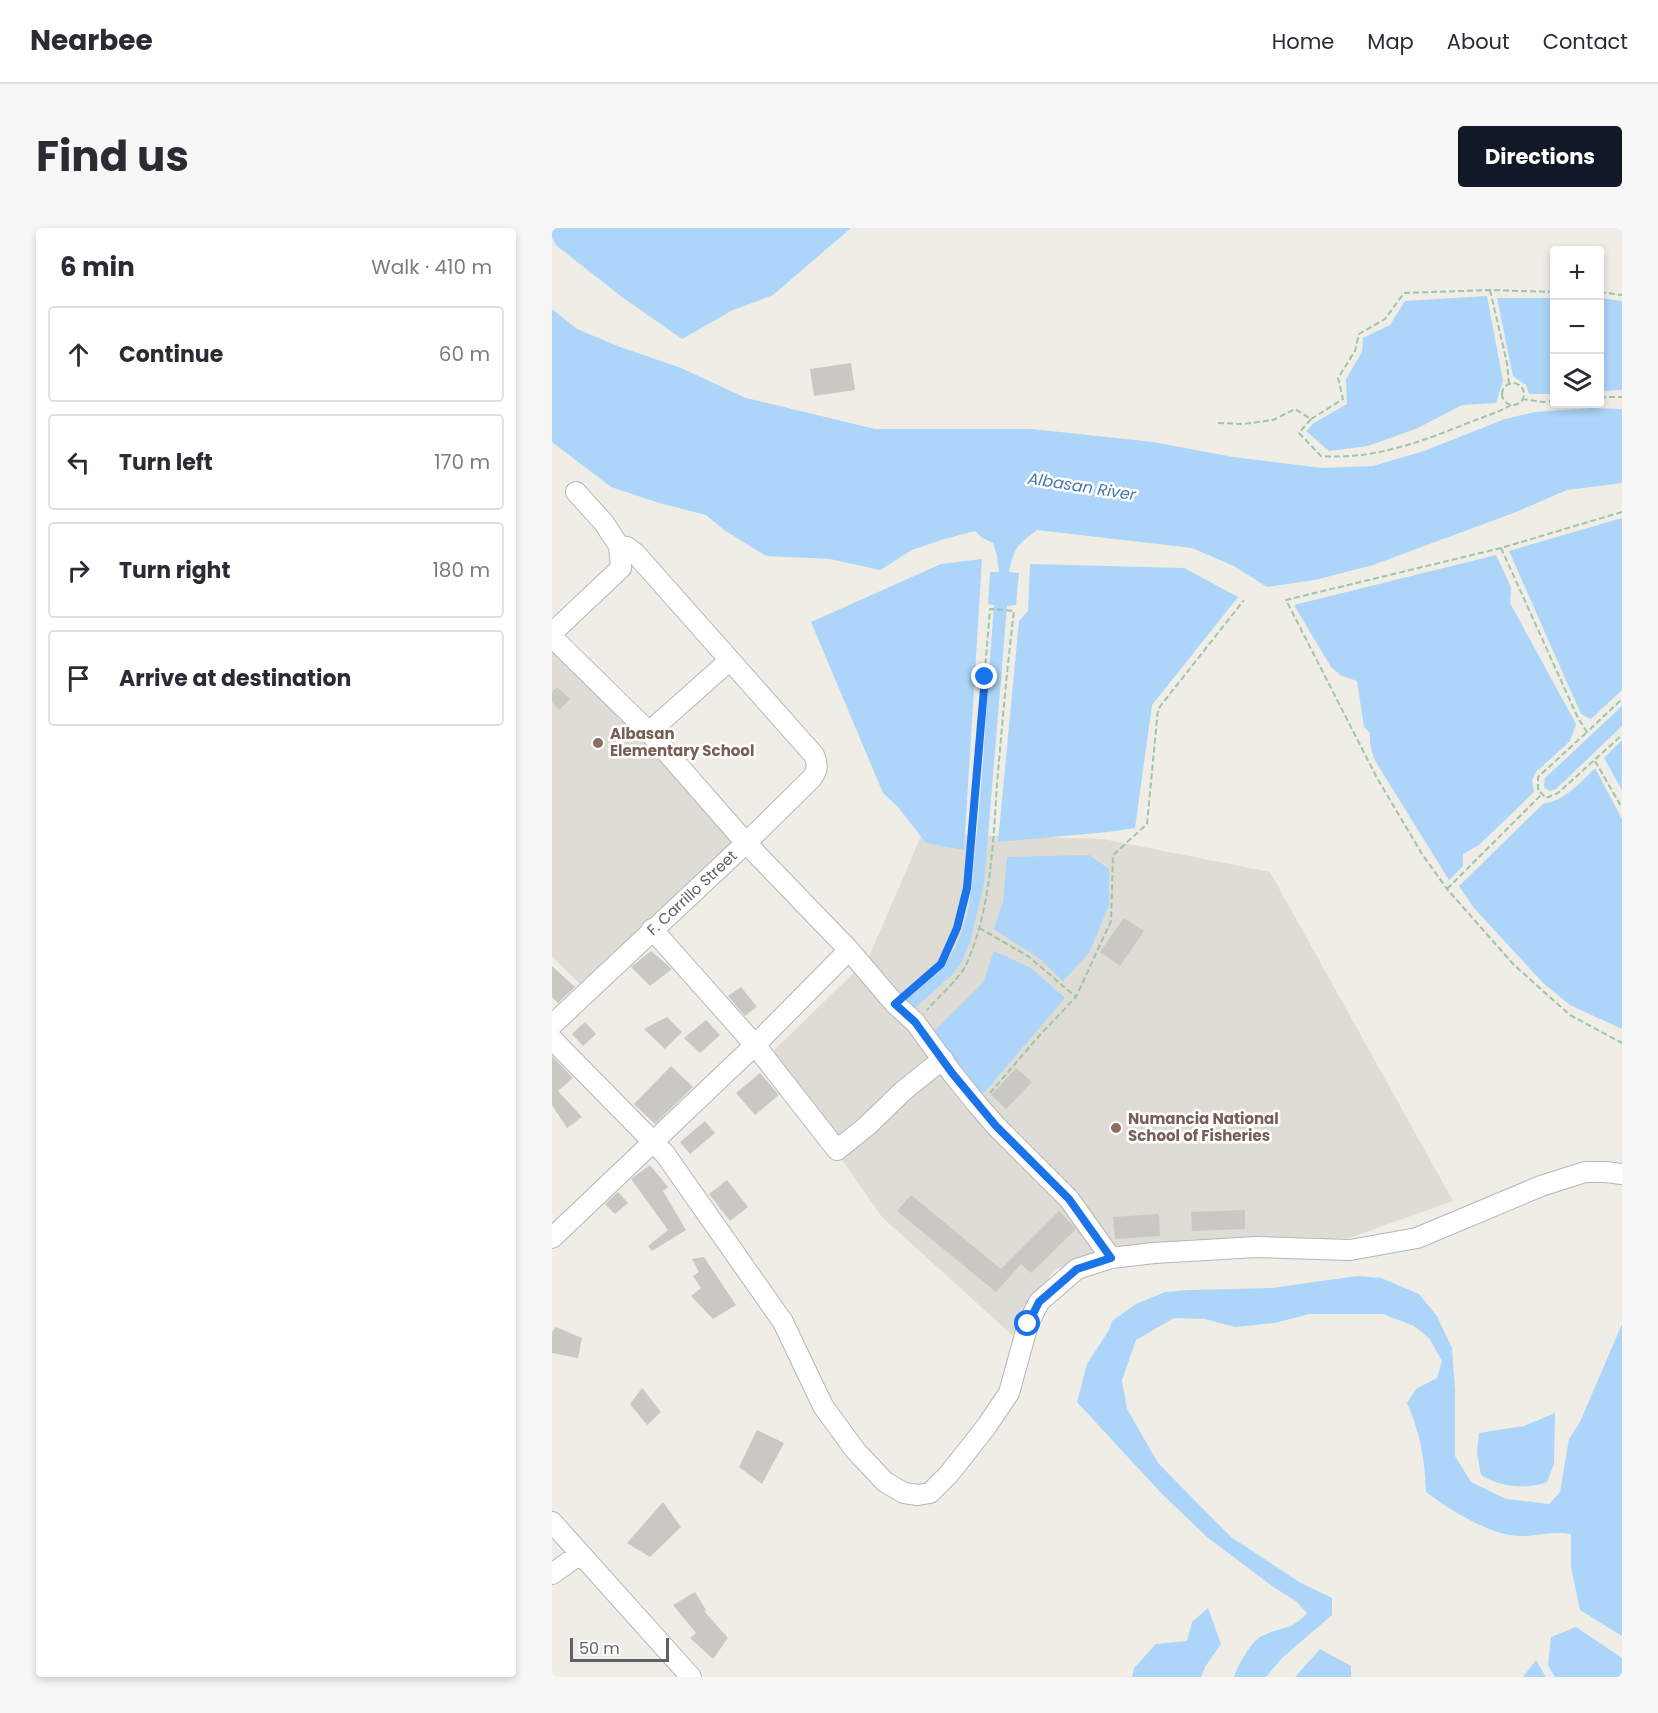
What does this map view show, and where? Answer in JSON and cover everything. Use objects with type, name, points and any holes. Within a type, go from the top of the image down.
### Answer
[{"type":"street","points":[[576,492],[604,522],[620,546],[621,568],[552,635],[649,732],[746,843],[849,950],[895,1004],[915,1022],[952,1073],[996,1126],[1069,1199],[1111,1258]]},
{"type":"street","points":[[620,546],[627,547],[635,553],[730,660],[649,732]]},
{"type":"street","name":"F. Carrillo Street","points":[[552,1025],[746,843],[816,773],[817,764],[814,755],[730,660]]},
{"type":"street","points":[[652,929],[755,1045],[837,1150],[943,1059]]},
{"type":"street","points":[[552,1238],[755,1045],[849,950]]},
{"type":"street","points":[[552,1039],[665,1154],[783,1322],[823,1406],[872,1470],[885,1482],[904,1493],[918,1495],[930,1493],[950,1474],[986,1427],[1009,1393],[1028,1324],[1039,1302],[1077,1269],[1111,1258],[1154,1253],[1257,1247],[1350,1250],[1417,1238],[1541,1186],[1585,1172],[1622,1174]]},
{"type":"street","points":[[552,1522],[691,1677]]},
{"type":"street","points":[[552,1574],[580,1554]]},
{"type":"path","points":[[1490,290],[1507,363],[1509,384]]},
{"type":"path","points":[[1511,405],[1505,402],[1502,395],[1504,388],[1509,384],[1516,384],[1522,388],[1522,399],[1518,404],[1431,438],[1386,451],[1352,457],[1321,456],[1299,434],[1311,419],[1343,399],[1338,378],[1355,351],[1359,334],[1384,319],[1404,293],[1550,291]]},
{"type":"path","points":[[1604,293],[1622,295]]},
{"type":"path","points":[[1604,397],[1622,397]]},
{"type":"path","points":[[1522,399],[1550,401]]},
{"type":"path","points":[[1218,423],[1244,424],[1273,420],[1295,409],[1311,419]]},
{"type":"path","points":[[1622,512],[1500,548],[1286,600],[1377,778],[1422,854],[1447,889],[1514,965],[1570,1015],[1622,1043]]},
{"type":"path","points":[[1500,548],[1578,718],[1587,732]]},
{"type":"path","points":[[976,1103],[991,1093],[1039,1036],[1076,998],[1111,921],[1113,855],[1147,824],[1158,709],[1244,600]]},
{"type":"path","points":[[895,1004],[941,964],[957,928],[967,888],[990,609],[1014,610],[1006,677],[993,846],[978,928],[965,967],[915,1022]]},
{"type":"path","points":[[1622,699],[1538,777],[1538,790],[1546,798],[1558,793],[1622,735]]},
{"type":"path","points":[[1595,761],[1622,808]]},
{"type":"path","points":[[1447,889],[1542,794]]},
{"type":"path","points":[[978,928],[1028,956],[1076,998]]},
{"type":"shaded area","name":"Albasan Elementary School","points":[[552,645],[735,841],[583,987],[552,956]]},
{"type":"shaded area","name":"Numancia National School of Fisheries","points":[[922,834],[1103,839],[1270,872],[1453,1201],[1349,1238],[1122,1249],[1054,1270],[1012,1335],[882,1217],[769,1055],[868,959]]},
{"type":"water","points":[[552,228],[851,228],[773,295],[731,311],[682,339],[622,297],[557,246],[552,238]]},
{"type":"water","points":[[1487,296],[1503,381],[1496,403],[1462,405],[1418,428],[1368,446],[1329,451],[1306,431],[1314,423],[1347,404],[1346,379],[1362,352],[1363,338],[1390,325],[1405,301]]},
{"type":"water","points":[[1497,298],[1550,298],[1550,394],[1529,394],[1526,385],[1513,376]]},
{"type":"water","points":[[1604,299],[1622,301],[1622,390],[1604,391]]},
{"type":"water","name":"Albasan River","points":[[552,309],[577,329],[681,368],[746,398],[875,429],[1032,429],[1153,442],[1233,457],[1322,468],[1373,466],[1424,451],[1505,419],[1535,412],[1591,408],[1622,409],[1622,483],[1567,490],[1516,512],[1373,565],[1315,580],[1267,587],[1234,566],[1192,548],[1037,530],[1017,548],[1009,572],[1019,573],[1016,605],[1007,606],[984,884],[970,942],[961,963],[952,975],[907,1015],[900,1005],[931,978],[951,955],[962,933],[969,905],[994,605],[988,604],[990,572],[999,572],[993,543],[982,538],[975,531],[912,550],[880,570],[830,559],[766,556],[724,530],[706,515],[611,487],[552,442]]},
{"type":"water","points":[[1622,518],[1622,690],[1591,719],[1581,714],[1509,551]]},
{"type":"water","points":[[1496,555],[1511,587],[1510,603],[1576,724],[1570,741],[1536,772],[1532,780],[1534,792],[1479,845],[1463,854],[1463,866],[1449,880],[1374,759],[1370,733],[1364,727],[1357,681],[1340,675],[1331,667],[1294,605]]},
{"type":"water","points":[[982,559],[964,850],[926,843],[898,807],[883,793],[811,622],[941,564]]},
{"type":"water","points":[[1030,564],[1184,568],[1238,597],[1152,705],[1135,828],[998,842],[1019,621],[1028,611]]},
{"type":"water","points":[[1622,706],[1622,726],[1556,789],[1550,791],[1544,787],[1545,778]]},
{"type":"water","points":[[1622,740],[1622,790],[1604,758]]},
{"type":"water","points":[[1595,768],[1622,819],[1622,1029],[1570,1005],[1544,984],[1474,908],[1459,886],[1543,804],[1565,795]]},
{"type":"water","points":[[1089,855],[1109,869],[1109,905],[1089,953],[1063,981],[1040,959],[994,929],[1003,902],[1007,857]]},
{"type":"water","points":[[994,951],[1031,968],[1065,998],[982,1095],[932,1033],[983,983]]},
{"type":"water","points":[[1357,1276],[1381,1278],[1419,1294],[1437,1316],[1452,1348],[1455,1390],[1455,1456],[1471,1482],[1506,1499],[1549,1504],[1560,1492],[1569,1439],[1580,1422],[1622,1324],[1622,1636],[1580,1610],[1571,1567],[1571,1534],[1524,1536],[1499,1532],[1473,1522],[1426,1492],[1421,1446],[1407,1403],[1416,1389],[1437,1378],[1442,1361],[1429,1338],[1414,1326],[1383,1314],[1309,1314],[1275,1323],[1235,1327],[1205,1319],[1174,1318],[1136,1340],[1122,1380],[1127,1409],[1158,1463],[1231,1537],[1301,1583],[1332,1598],[1332,1615],[1282,1658],[1266,1677],[1234,1677],[1256,1640],[1296,1623],[1307,1613],[1297,1602],[1207,1537],[1162,1494],[1077,1402],[1087,1364],[1109,1330],[1112,1321],[1136,1304],[1165,1292],[1272,1288]]},
{"type":"water","points":[[1555,1413],[1554,1464],[1547,1482],[1530,1486],[1513,1486],[1481,1475],[1477,1453],[1479,1433],[1524,1426]]},
{"type":"water","points":[[1208,1608],[1221,1644],[1201,1677],[1132,1677],[1134,1668],[1156,1644],[1187,1641],[1192,1622]]},
{"type":"water","points":[[1576,1627],[1622,1658],[1622,1677],[1555,1677],[1548,1665],[1551,1637]]},
{"type":"water","points":[[1320,1649],[1351,1666],[1351,1677],[1295,1677]]},
{"type":"water","points":[[1536,1660],[1546,1677],[1523,1677]]},
{"type":"building","points":[[851,363],[855,390],[814,396],[810,369]]},
{"type":"building","points":[[557,687],[570,699],[559,710],[552,702],[552,692]]},
{"type":"building","points":[[1124,918],[1144,931],[1120,966],[1100,952]]},
{"type":"building","points":[[651,951],[672,969],[650,986],[631,967]]},
{"type":"building","points":[[552,966],[575,987],[558,1003],[552,997]]},
{"type":"building","points":[[741,987],[757,1007],[745,1016],[728,996]]},
{"type":"building","points":[[667,1017],[682,1032],[665,1049],[644,1029]]},
{"type":"building","points":[[706,1020],[720,1035],[700,1053],[684,1038]]},
{"type":"building","points":[[585,1022],[596,1034],[583,1046],[572,1034]]},
{"type":"building","points":[[552,1056],[573,1078],[558,1091],[582,1117],[567,1128],[552,1105]]},
{"type":"building","points":[[671,1066],[693,1087],[655,1124],[634,1104]]},
{"type":"building","points":[[1016,1068],[1032,1082],[1006,1109],[991,1095]]},
{"type":"building","points":[[760,1073],[779,1095],[755,1115],[736,1093]]},
{"type":"building","points":[[705,1121],[715,1133],[690,1154],[680,1142]]},
{"type":"building","points":[[650,1165],[668,1187],[663,1191],[686,1230],[652,1251],[648,1246],[668,1230],[631,1179]]},
{"type":"building","points":[[727,1180],[748,1207],[730,1221],[709,1194]]},
{"type":"building","points":[[618,1192],[628,1203],[615,1214],[605,1204]]},
{"type":"building","points":[[911,1195],[1001,1269],[1059,1211],[1076,1229],[1031,1273],[1021,1264],[996,1292],[897,1211]]},
{"type":"building","points":[[1245,1210],[1245,1229],[1192,1231],[1191,1212]]},
{"type":"building","points":[[1159,1214],[1160,1236],[1115,1239],[1113,1217]]},
{"type":"building","points":[[704,1257],[736,1305],[713,1319],[691,1296],[701,1288],[693,1276],[699,1272],[692,1259]]},
{"type":"building","points":[[556,1327],[582,1338],[578,1358],[552,1353],[552,1332]]},
{"type":"building","points":[[642,1388],[661,1412],[647,1425],[630,1404]]},
{"type":"building","points":[[757,1430],[784,1443],[762,1484],[739,1467]]},
{"type":"building","points":[[663,1502],[681,1527],[650,1557],[627,1543]]},
{"type":"building","points":[[695,1592],[706,1610],[704,1611],[728,1638],[713,1659],[690,1638],[696,1633],[673,1605]]},
{"type":"place","name":"Albasan Elementary School","points":[[598,743]]},
{"type":"place","name":"Numancia National School of Fisheries","points":[[1116,1128]]},
{"type":"route","points":[[985,677],[967,888],[957,928],[941,964],[895,1004],[915,1022],[952,1073],[996,1126],[1069,1199],[1111,1258],[1077,1269],[1039,1302],[1028,1324]]}]
